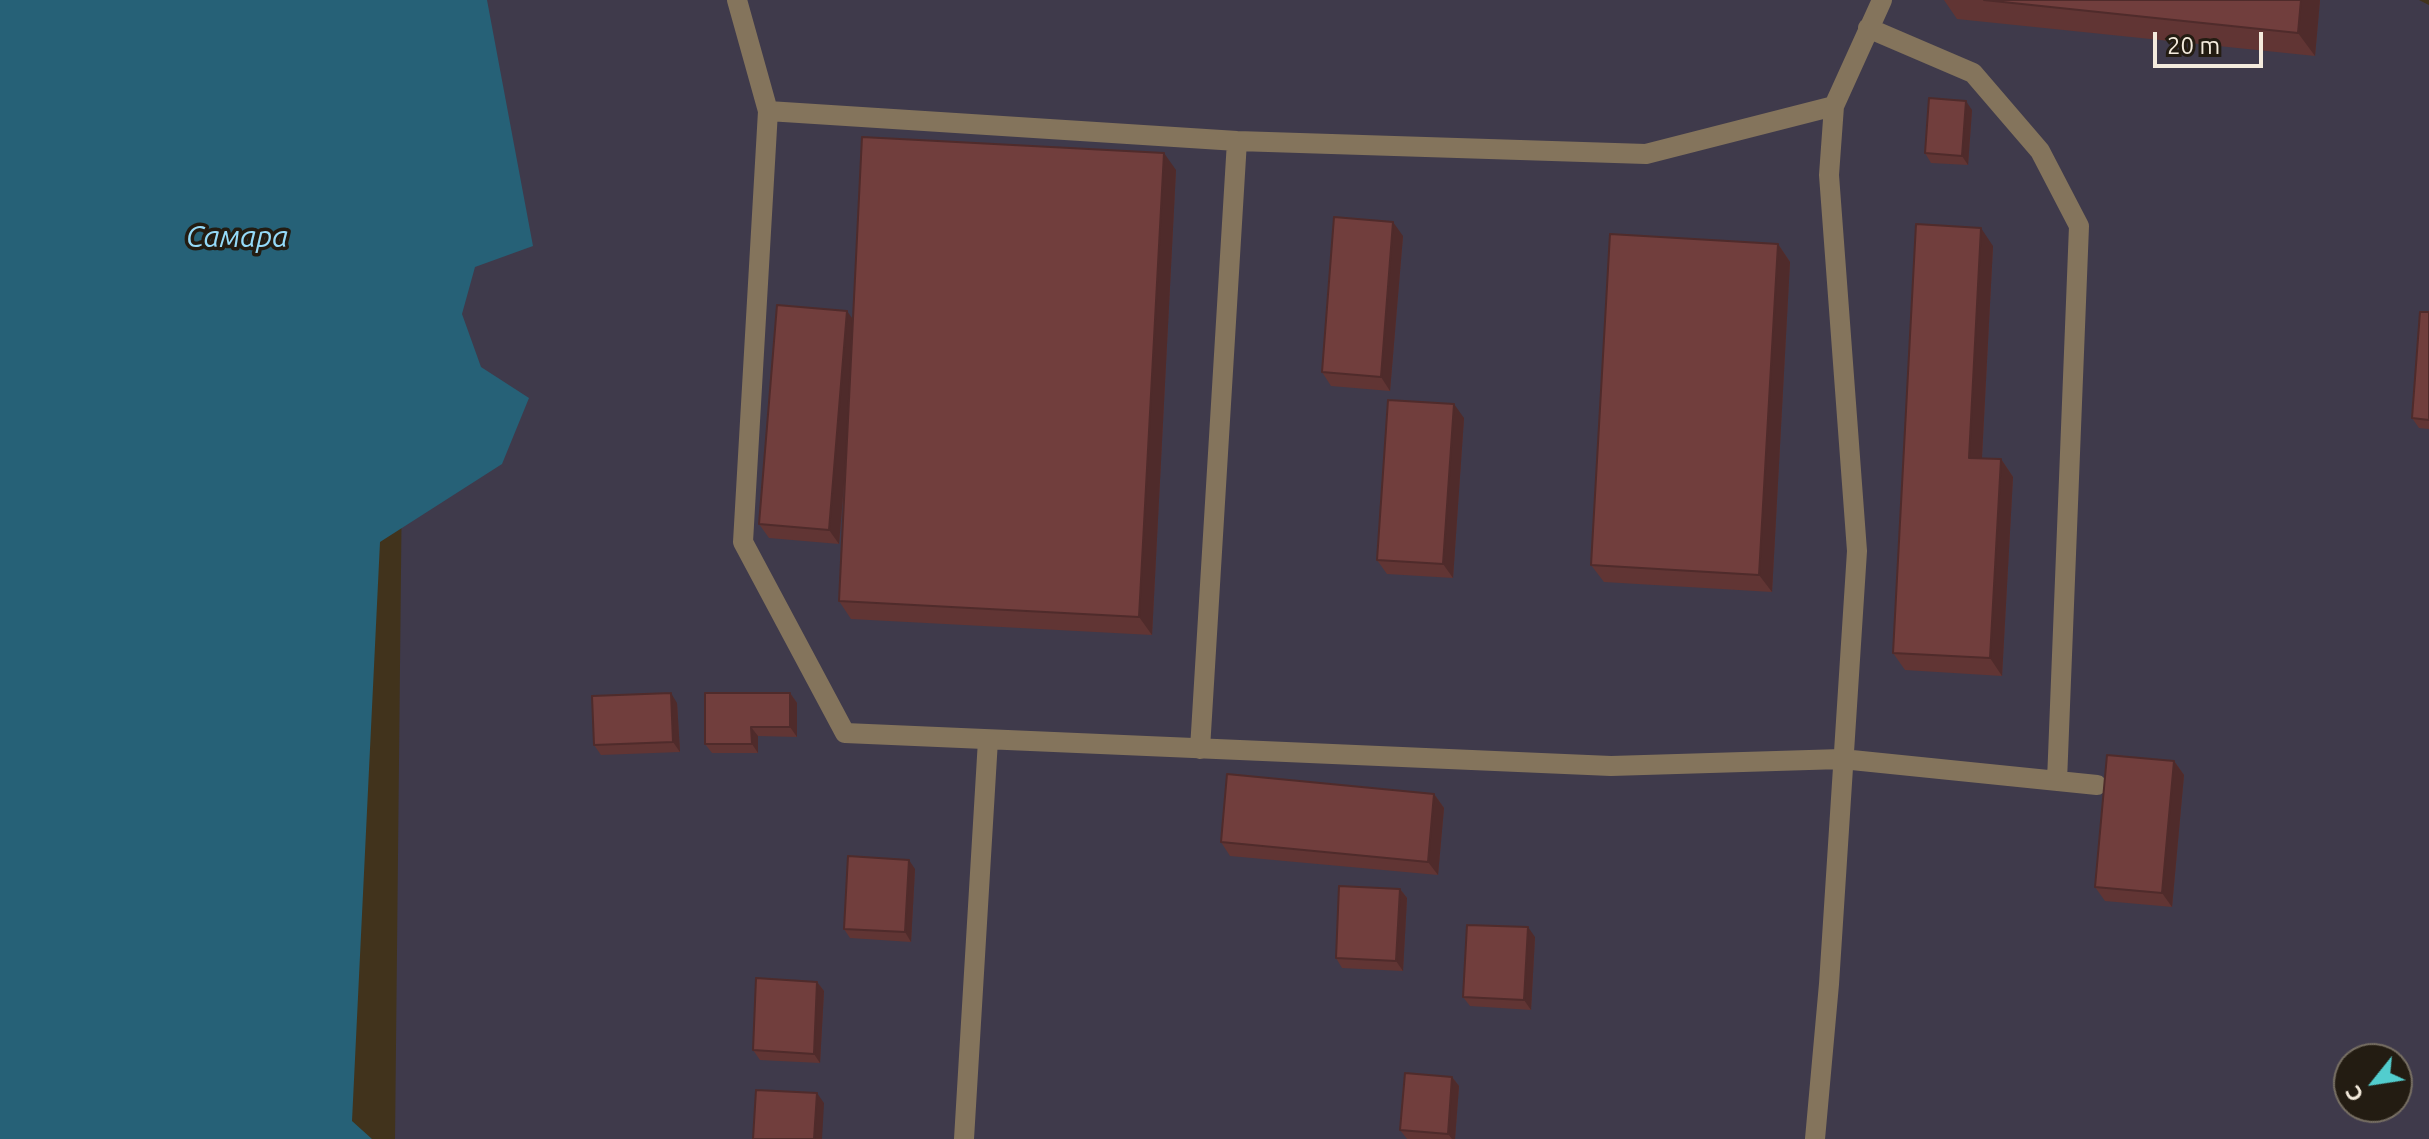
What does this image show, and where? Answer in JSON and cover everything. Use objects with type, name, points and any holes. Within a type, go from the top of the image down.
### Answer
[{"type":"lane","points":[[737,0],[768,111],[743,542],[845,733],[1611,766],[1842,759],[2097,785]]},
{"type":"lane","points":[[1815,1139],[1829,984],[1857,551],[1829,175],[1834,106],[1882,0]]},
{"type":"lane","points":[[1868,28],[1973,73],[2040,151],[2079,226],[2057,781]]},
{"type":"lane","points":[[768,111],[1237,141],[1646,154],[1834,106]]},
{"type":"lane","points":[[1200,749],[1237,141]]},
{"type":"lane","points":[[964,1139],[988,740]]},
{"type":"shaded area","points":[[407,0],[2419,0],[2429,5],[2429,1139],[395,1139]]},
{"type":"water","name":"Самара","points":[[0,0],[487,0],[533,246],[475,267],[462,314],[481,367],[529,398],[502,464],[380,542],[352,1121],[372,1139],[0,1139]]},
{"type":"building","points":[[1984,0],[2301,0],[2298,33]]},
{"type":"building","points":[[1929,98],[1966,101],[1962,156],[1925,153]]},
{"type":"building","points":[[862,137],[1164,153],[1139,617],[839,601]]},
{"type":"building","points":[[1334,217],[1393,222],[1381,377],[1322,372]]},
{"type":"building","points":[[1916,224],[1981,228],[1969,458],[2001,459],[1990,658],[1893,653]]},
{"type":"building","points":[[1610,234],[1778,244],[1759,575],[1591,565]]},
{"type":"building","points":[[777,305],[847,311],[829,530],[759,524]]},
{"type":"building","points":[[2420,312],[2429,312],[2429,420],[2412,418]]},
{"type":"building","points":[[1388,400],[1454,404],[1443,564],[1377,560]]},
{"type":"building","points":[[671,693],[673,742],[594,745],[592,696]]},
{"type":"building","points":[[705,693],[790,693],[790,727],[751,727],[752,744],[705,744]]},
{"type":"building","points":[[2107,755],[2174,761],[2162,893],[2095,887]]},
{"type":"building","points":[[1227,774],[1434,794],[1428,862],[1221,842]]},
{"type":"building","points":[[848,856],[909,860],[905,932],[844,929]]},
{"type":"building","points":[[1339,886],[1400,889],[1396,961],[1336,958]]},
{"type":"building","points":[[1467,925],[1528,927],[1524,1000],[1463,997]]},
{"type":"building","points":[[756,978],[817,982],[814,1054],[753,1050]]},
{"type":"building","points":[[1405,1073],[1452,1077],[1448,1134],[1400,1130]]},
{"type":"building","points":[[756,1090],[817,1093],[814,1139],[753,1139]]}]
